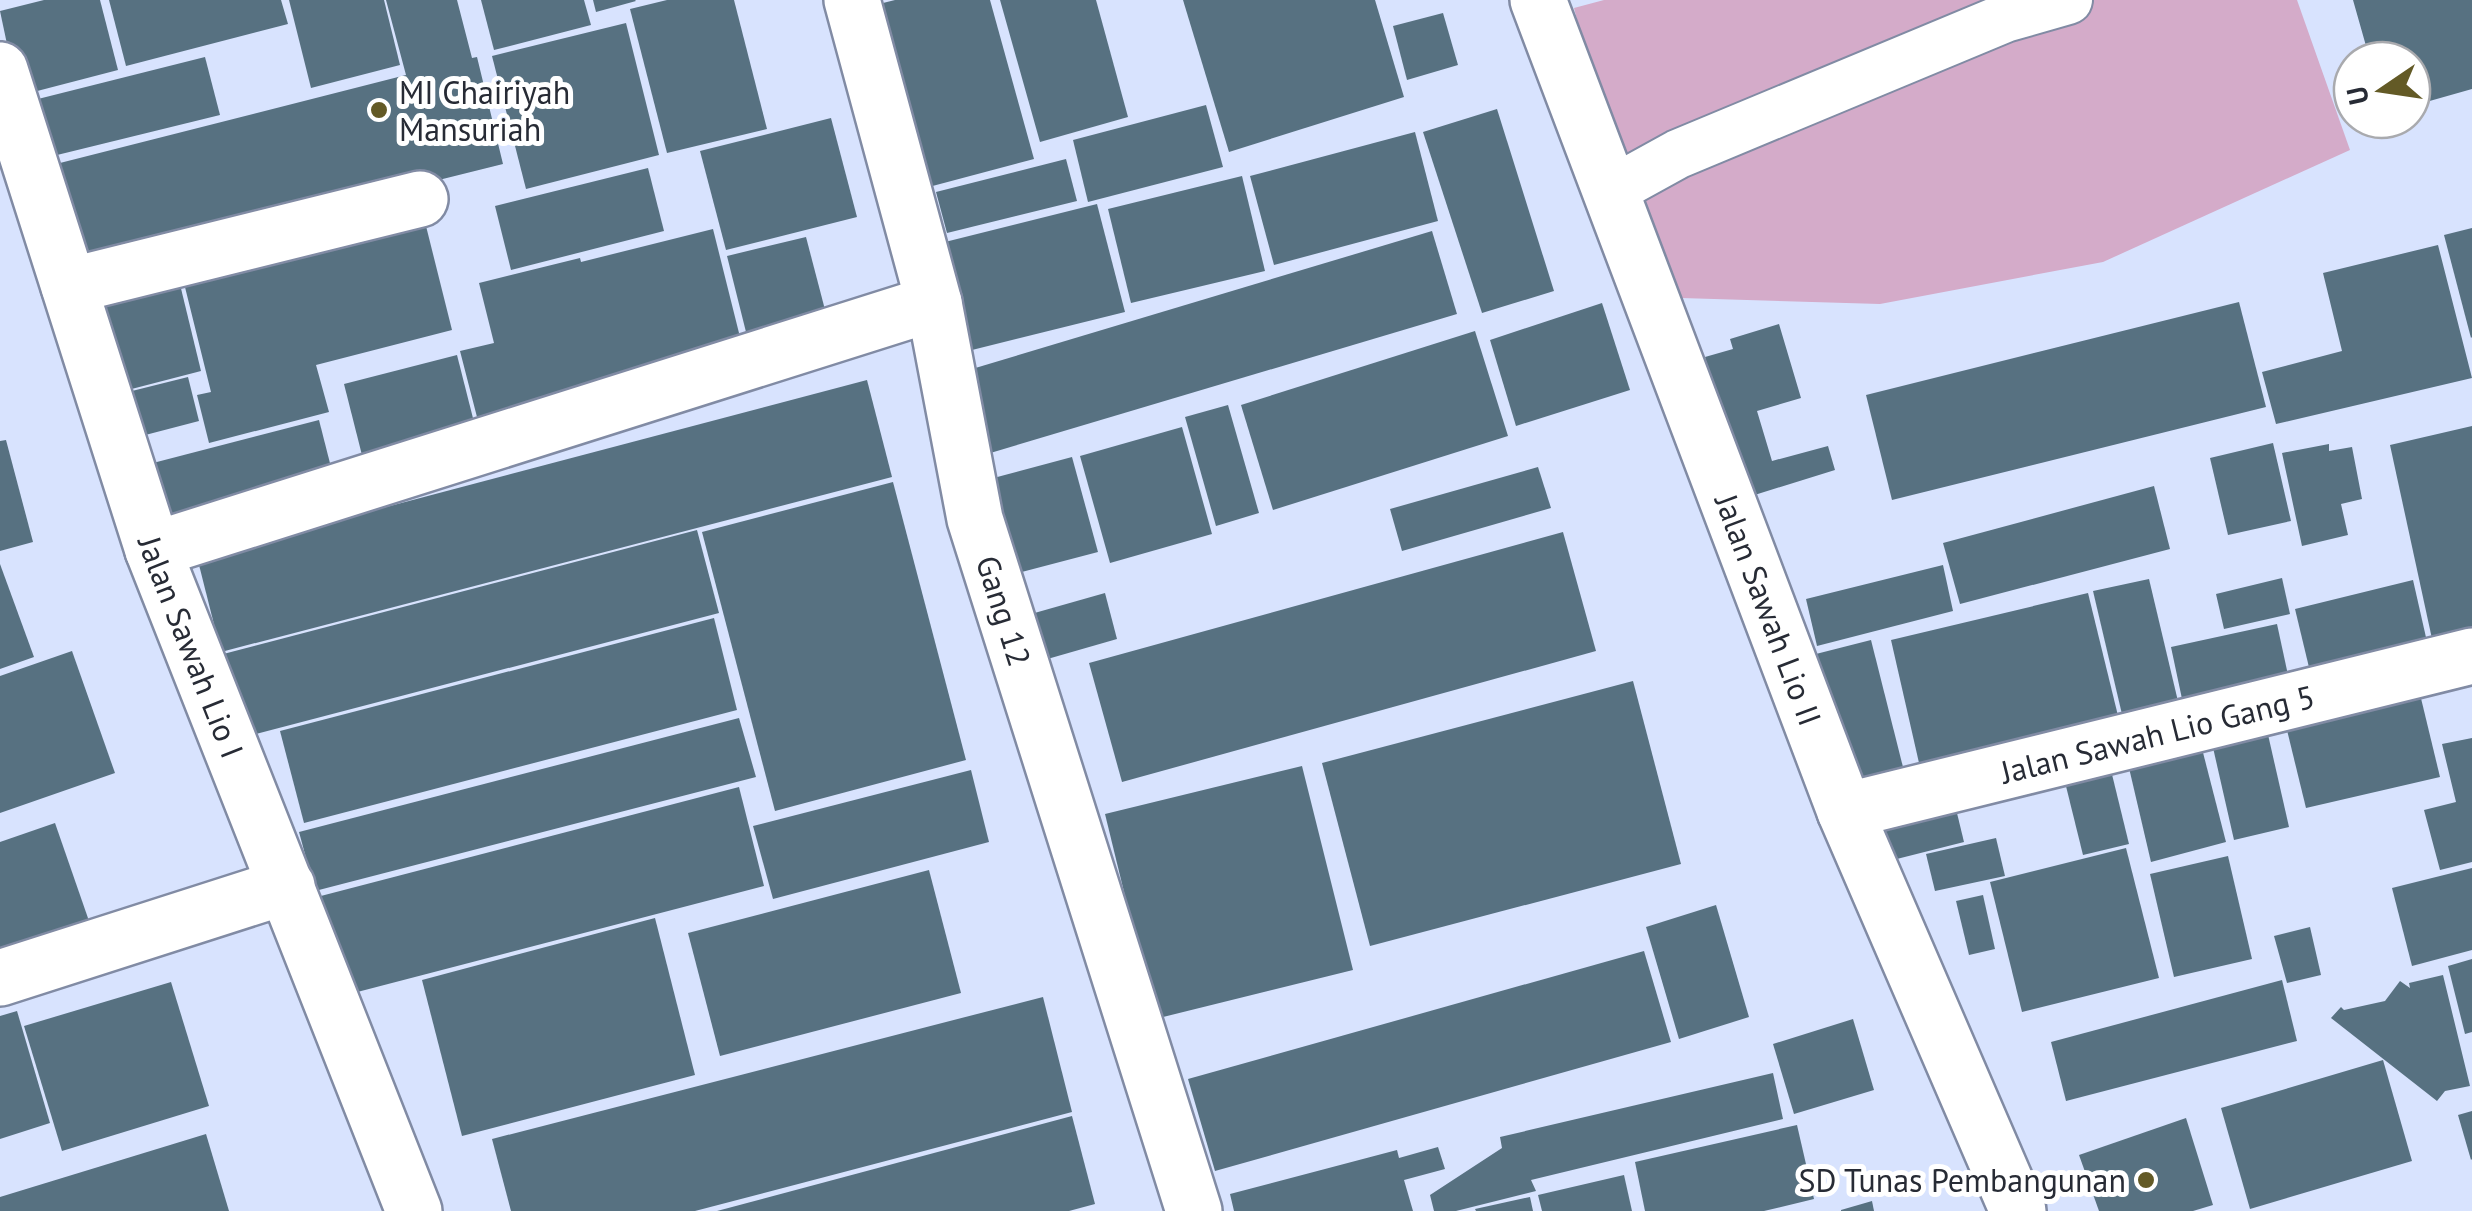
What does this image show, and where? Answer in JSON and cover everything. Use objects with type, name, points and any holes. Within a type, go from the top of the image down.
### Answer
[{"type":"street","name":"Gang 12","points":[[852,0],[934,303],[975,519],[1194,1211]]},
{"type":"street","name":"Jalan Sawah Lio II","points":[[1538,0],[1846,811],[2018,1211]]},
{"type":"street","name":"Jalan Sawah Lio I","points":[[0,70],[14,162],[69,286],[154,550],[414,1211]]},
{"type":"street","points":[[69,286],[420,200]]},
{"type":"street","points":[[154,550],[934,303]]},
{"type":"street","name":"Jalan Sawah Lio Gang 5","points":[[1846,811],[2472,656]]},
{"type":"street","points":[[0,978],[286,886]]},
{"type":"lane","points":[[1610,192],[1678,154],[2006,18],[2068,0]]},
{"type":"shaded area","points":[[1604,0],[2297,0],[2332,99],[2332,140],[2346,140],[2350,150],[2103,262],[1880,304],[1648,297],[1574,8]]},
{"type":"building","points":[[44,0],[100,0],[118,70],[18,96],[0,11]]},
{"type":"building","points":[[109,0],[281,0],[288,24],[126,66]]},
{"type":"building","points":[[289,0],[384,0],[400,65],[311,88]]},
{"type":"building","name":"MI Chairiyah Mansuriah","points":[[386,0],[457,0],[472,58],[477,57],[503,164],[82,269],[56,164],[406,75]]},
{"type":"building","points":[[481,0],[584,0],[591,25],[494,50]]},
{"type":"building","points":[[593,0],[635,0],[636,1],[596,12]]},
{"type":"building","points":[[667,0],[734,0],[767,129],[667,153],[630,9]]},
{"type":"building","points":[[895,0],[990,0],[1034,159],[925,188],[875,5]]},
{"type":"building","points":[[1000,0],[1096,0],[1128,117],[1040,142]]},
{"type":"building","points":[[1183,0],[1375,0],[1404,97],[1229,152]]},
{"type":"building","points":[[2353,0],[2472,0],[2472,89],[2432,100],[2432,40],[2364,40]]},
{"type":"building","points":[[1443,13],[1458,65],[1407,80],[1393,26]]},
{"type":"building","points":[[626,23],[659,155],[526,189],[492,56]]},
{"type":"building","points":[[205,57],[220,115],[53,156],[38,99]]},
{"type":"building","points":[[1206,105],[1223,167],[1088,202],[1073,140]]},
{"type":"building","points":[[1497,109],[1554,291],[1482,313],[1423,132]]},
{"type":"building","points":[[831,118],[857,217],[726,250],[700,151]]},
{"type":"building","points":[[1415,132],[1438,221],[1274,265],[1250,176]]},
{"type":"building","points":[[1066,159],[1077,201],[947,233],[936,192]]},
{"type":"building","points":[[648,168],[664,231],[511,270],[495,206]]},
{"type":"building","points":[[1242,176],[1265,271],[1131,303],[1108,209]]},
{"type":"building","points":[[1097,204],[1125,312],[968,351],[941,243]]},
{"type":"building","points":[[422,210],[452,330],[316,365],[329,412],[209,443],[197,395],[211,392],[181,271]]},
{"type":"building","points":[[2472,228],[2472,337],[2471,338],[2444,235]]},
{"type":"building","points":[[713,229],[743,349],[477,417],[460,351],[494,343],[479,283]]},
{"type":"building","points":[[1432,231],[1457,314],[987,454],[962,372]]},
{"type":"building","points":[[806,237],[829,325],[749,344],[727,256]]},
{"type":"building","points":[[2438,245],[2472,378],[2276,424],[2262,372],[2342,351],[2323,273]]},
{"type":"building","points":[[177,272],[201,371],[120,392],[94,294]]},
{"type":"building","points":[[2239,302],[2266,407],[1892,500],[1866,395]]},
{"type":"building","points":[[1602,303],[1630,390],[1516,426],[1490,340]]},
{"type":"building","points":[[1779,324],[1801,398],[1757,411],[1772,461],[1828,446],[1835,470],[1745,498],[1705,357],[1733,349],[1730,339]]},
{"type":"building","points":[[1475,331],[1508,436],[1273,510],[1241,405]]},
{"type":"building","points":[[457,355],[477,434],[364,463],[344,384]]},
{"type":"building","points":[[188,377],[199,421],[130,439],[120,394]]},
{"type":"building","points":[[867,380],[892,477],[221,652],[197,557]]},
{"type":"building","points":[[1228,405],[1259,513],[1216,526],[1185,417]]},
{"type":"building","points":[[319,420],[334,479],[168,522],[153,463]]},
{"type":"building","points":[[2472,426],[2472,639],[2434,648],[2390,445]]},
{"type":"building","points":[[1182,427],[1212,534],[1110,563],[1080,456]]},
{"type":"building","points":[[6,440],[33,542],[0,551],[0,441]]},
{"type":"building","points":[[2273,443],[2291,521],[2228,535],[2210,458]]},
{"type":"building","points":[[2329,444],[2329,451],[2352,447],[2362,499],[2341,504],[2348,535],[2302,546],[2282,453]]},
{"type":"building","points":[[1072,457],[1098,552],[1010,575],[986,480]]},
{"type":"building","points":[[1538,467],[1551,508],[1402,551],[1390,509]]},
{"type":"building","points":[[893,482],[966,760],[775,811],[702,532]]},
{"type":"building","points":[[2154,486],[2170,549],[1960,604],[1943,543]]},
{"type":"building","points":[[697,530],[719,613],[233,740],[208,658]]},
{"type":"building","points":[[1563,532],[1596,651],[1122,782],[1089,663]]},
{"type":"building","points":[[0,564],[34,657],[0,669]]},
{"type":"building","points":[[1943,565],[1953,611],[1817,646],[1806,599]]},
{"type":"building","points":[[2282,578],[2290,614],[2224,629],[2216,594]]},
{"type":"building","points":[[2149,579],[2181,714],[2125,727],[2093,591]]},
{"type":"building","points":[[2413,580],[2430,655],[2313,684],[2295,609]]},
{"type":"building","points":[[1105,593],[1117,639],[1044,660],[1031,614]]},
{"type":"building","points":[[2088,593],[2121,728],[1922,776],[1891,640]]},
{"type":"building","points":[[714,618],[737,710],[304,823],[280,731]]},
{"type":"building","points":[[2277,624],[2291,689],[2185,713],[2171,647]]},
{"type":"building","points":[[1871,640],[1906,779],[1846,795],[1812,655]]},
{"type":"building","points":[[72,651],[115,773],[0,813],[0,676]]},
{"type":"building","points":[[1633,681],[1681,864],[1370,946],[1322,763]]},
{"type":"building","points":[[2419,690],[2440,777],[2306,808],[2285,722]]},
{"type":"building","points":[[2264,717],[2289,827],[2234,840],[2209,730]]},
{"type":"building","points":[[739,718],[756,777],[315,891],[299,832]]},
{"type":"building","points":[[2199,737],[2226,842],[2151,862],[2126,755]]},
{"type":"building","points":[[2472,738],[2472,862],[2440,870],[2424,810],[2456,802],[2442,744]]},
{"type":"building","points":[[2108,758],[2129,844],[2083,855],[2062,770]]},
{"type":"building","points":[[1302,766],[1353,970],[1155,1019],[1105,814]]},
{"type":"building","points":[[971,770],[989,842],[773,899],[753,826]]},
{"type":"building","points":[[739,787],[764,886],[342,996],[317,897]]},
{"type":"building","points":[[1956,809],[1964,842],[1881,863],[1873,830]]},
{"type":"building","points":[[55,823],[89,921],[0,952],[0,842]]},
{"type":"building","points":[[1996,838],[2005,876],[1935,891],[1926,854]]},
{"type":"building","points":[[2126,848],[2159,978],[2022,1012],[1990,882]]},
{"type":"building","points":[[2228,856],[2252,959],[2174,977],[2150,874]]},
{"type":"building","points":[[2472,868],[2472,950],[2412,966],[2392,888]]},
{"type":"building","points":[[929,870],[961,993],[720,1056],[688,933]]},
{"type":"building","points":[[1983,895],[1995,949],[1969,955],[1956,901]]},
{"type":"building","points":[[1716,905],[1749,1017],[1679,1039],[1646,927]]},
{"type":"building","points":[[655,918],[695,1075],[462,1136],[422,980]]},
{"type":"building","points":[[2310,927],[2321,975],[2287,983],[2274,936]]},
{"type":"building","points":[[1644,951],[1671,1042],[1215,1171],[1188,1079]]},
{"type":"building","points":[[2472,959],[2472,1032],[2465,1034],[2448,966]]},
{"type":"building","points":[[2443,975],[2470,1086],[2445,1091],[2437,1101],[2331,1018],[2341,1007],[2344,1010],[2385,1001],[2400,981],[2410,988],[2409,983]]},
{"type":"building","points":[[2282,980],[2297,1041],[2066,1101],[2051,1042]]},
{"type":"building","points":[[171,982],[209,1106],[62,1151],[24,1026]]},
{"type":"building","points":[[1043,997],[1072,1112],[695,1211],[511,1211],[492,1139]]},
{"type":"building","points":[[17,1011],[50,1123],[0,1139],[0,1016]]},
{"type":"building","points":[[1853,1019],[1874,1090],[1794,1114],[1773,1044]]},
{"type":"building","points":[[2383,1060],[2412,1161],[2250,1209],[2221,1108]]},
{"type":"building","points":[[1773,1073],[1783,1119],[1531,1180],[1536,1191],[1456,1211],[1434,1211],[1430,1195],[1502,1148],[1500,1137]]},
{"type":"building","points":[[2472,1111],[2472,1159],[2471,1160],[2458,1115]]},
{"type":"building","points":[[1072,1116],[1095,1204],[1069,1211],[717,1211]]},
{"type":"building","name":"SD Tunas Pembangunan","points":[[2186,1118],[2213,1205],[2193,1211],[2099,1211],[2079,1155]]},
{"type":"building","points":[[1797,1125],[1814,1199],[1764,1211],[1645,1211],[1635,1162]]},
{"type":"building","points":[[206,1134],[229,1211],[0,1211],[0,1197]]},
{"type":"building","points":[[1438,1147],[1445,1169],[1404,1180],[1413,1211],[1234,1211],[1230,1194],[1397,1150],[1399,1158]]},
{"type":"building","points":[[1624,1175],[1632,1211],[1542,1211],[1538,1195]]},
{"type":"building","points":[[1530,1197],[1533,1211],[1475,1209]]},
{"type":"building","points":[[1872,1201],[1874,1211],[1841,1211],[1841,1210]]},
{"type":"place","name":"MI Chairiyah Mansuriah","points":[[379,110]]},
{"type":"place","name":"SD Tunas Pembangunan","points":[[2146,1180]]}]
